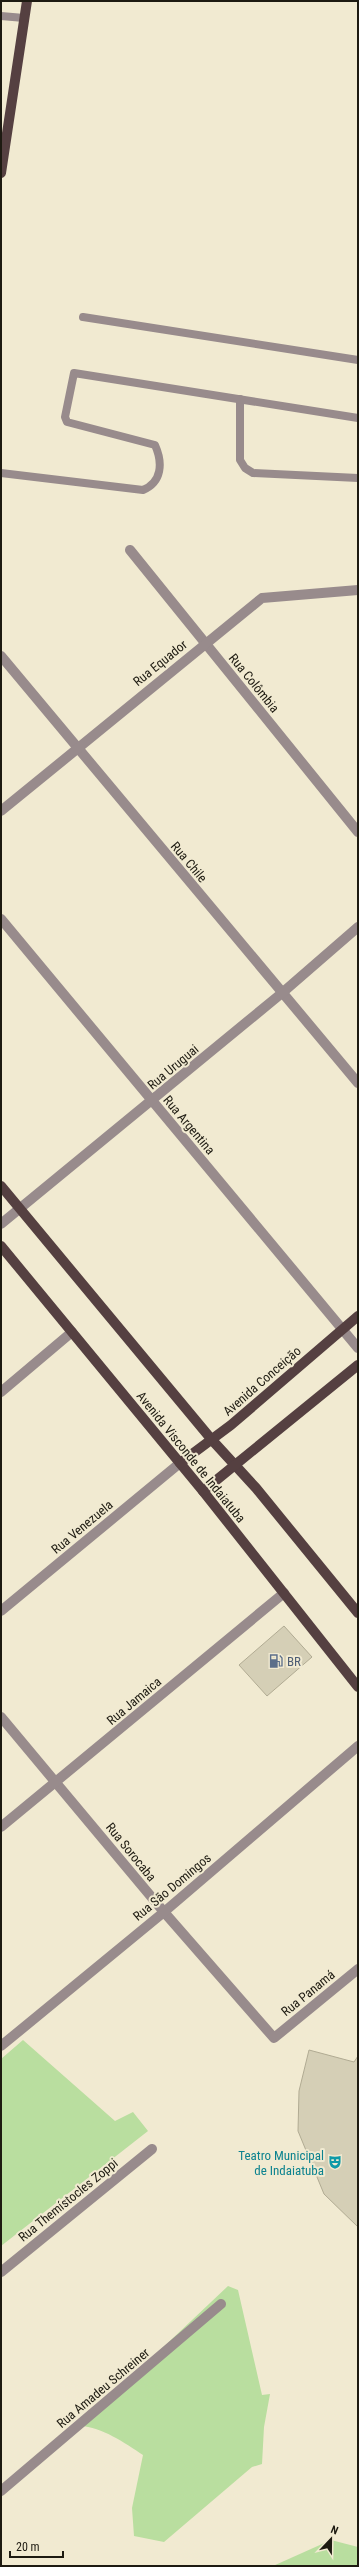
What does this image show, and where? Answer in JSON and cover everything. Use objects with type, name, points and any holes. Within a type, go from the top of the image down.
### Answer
[{"type":"main road","points":[[1,173],[27,1]]},
{"type":"main road","name":"Avenida Visconde de Indaiatuba","points":[[1,1186],[358,1613]]},
{"type":"main road","name":"Avenida Visconde de Indaiatuba","points":[[1,1246],[203,1491],[358,1687]]},
{"type":"main road","name":"Avenida Conceição","points":[[180,1464],[212,1440],[358,1316]]},
{"type":"main road","points":[[203,1491],[236,1466],[358,1365]]},
{"type":"street","name":"Rua Colômbia","points":[[130,550],[358,832]]},
{"type":"street","name":"Rua Equador","points":[[1,811],[262,598],[358,590]]},
{"type":"street","name":"Rua Chile","points":[[1,656],[358,1083]]},
{"type":"street","name":"Rua Argentina","points":[[1,919],[358,1348]]},
{"type":"street","name":"Rua Uruguai","points":[[1,1224],[282,993],[358,927]]},
{"type":"street","points":[[1,1392],[72,1332]]},
{"type":"street","name":"Rua Venezuela","points":[[1,1611],[180,1464]]},
{"type":"street","name":"Rua Jamaica","points":[[1,1827],[284,1593]]},
{"type":"street","name":"Rua Sorocaba","points":[[1,1717],[57,1782],[164,1912],[274,2038]]},
{"type":"street","name":"Rua São Domingos","points":[[1,2046],[164,1912],[358,1746]]},
{"type":"street","name":"Rua Panamá","points":[[274,2038],[358,1969]]},
{"type":"street","name":"Rua Themístocles Zoppi","points":[[1,2272],[152,2149]]},
{"type":"street","name":"Rua Amadeu Schreiner","points":[[1,2491],[221,2304]]},
{"type":"lane","points":[[1,16],[24,18]]},
{"type":"lane","points":[[83,317],[358,360]]},
{"type":"lane","points":[[1,473],[143,490],[152,486],[158,479],[160,456],[155,445],[67,422],[65,417],[74,373],[358,418]]},
{"type":"lane","points":[[240,399],[240,460],[245,468],[253,473],[358,478]]},
{"type":"green space","points":[[23,2040],[115,2121],[133,2112],[148,2131],[1,2246],[1,2059]]},
{"type":"green space","points":[[228,2286],[238,2290],[262,2395],[270,2394],[264,2427],[262,2464],[252,2467],[164,2542],[134,2536],[132,2508],[143,2455],[105,2432],[80,2426]]},
{"type":"green space","points":[[331,2540],[358,2547],[358,2566],[273,2566]]},
{"type":"building","name":"BR","points":[[284,1626],[312,1657],[267,1696],[239,1665]]},
{"type":"building","name":"Teatro Municipal de Indaiatuba","points":[[309,2050],[354,2062],[358,2056],[358,2227],[324,2194],[298,2131],[299,2091]]},
{"type":"place","name":"BR","points":[[276,1661]]},
{"type":"place","name":"Teatro Municipal de Indaiatuba","points":[[335,2162]]}]
